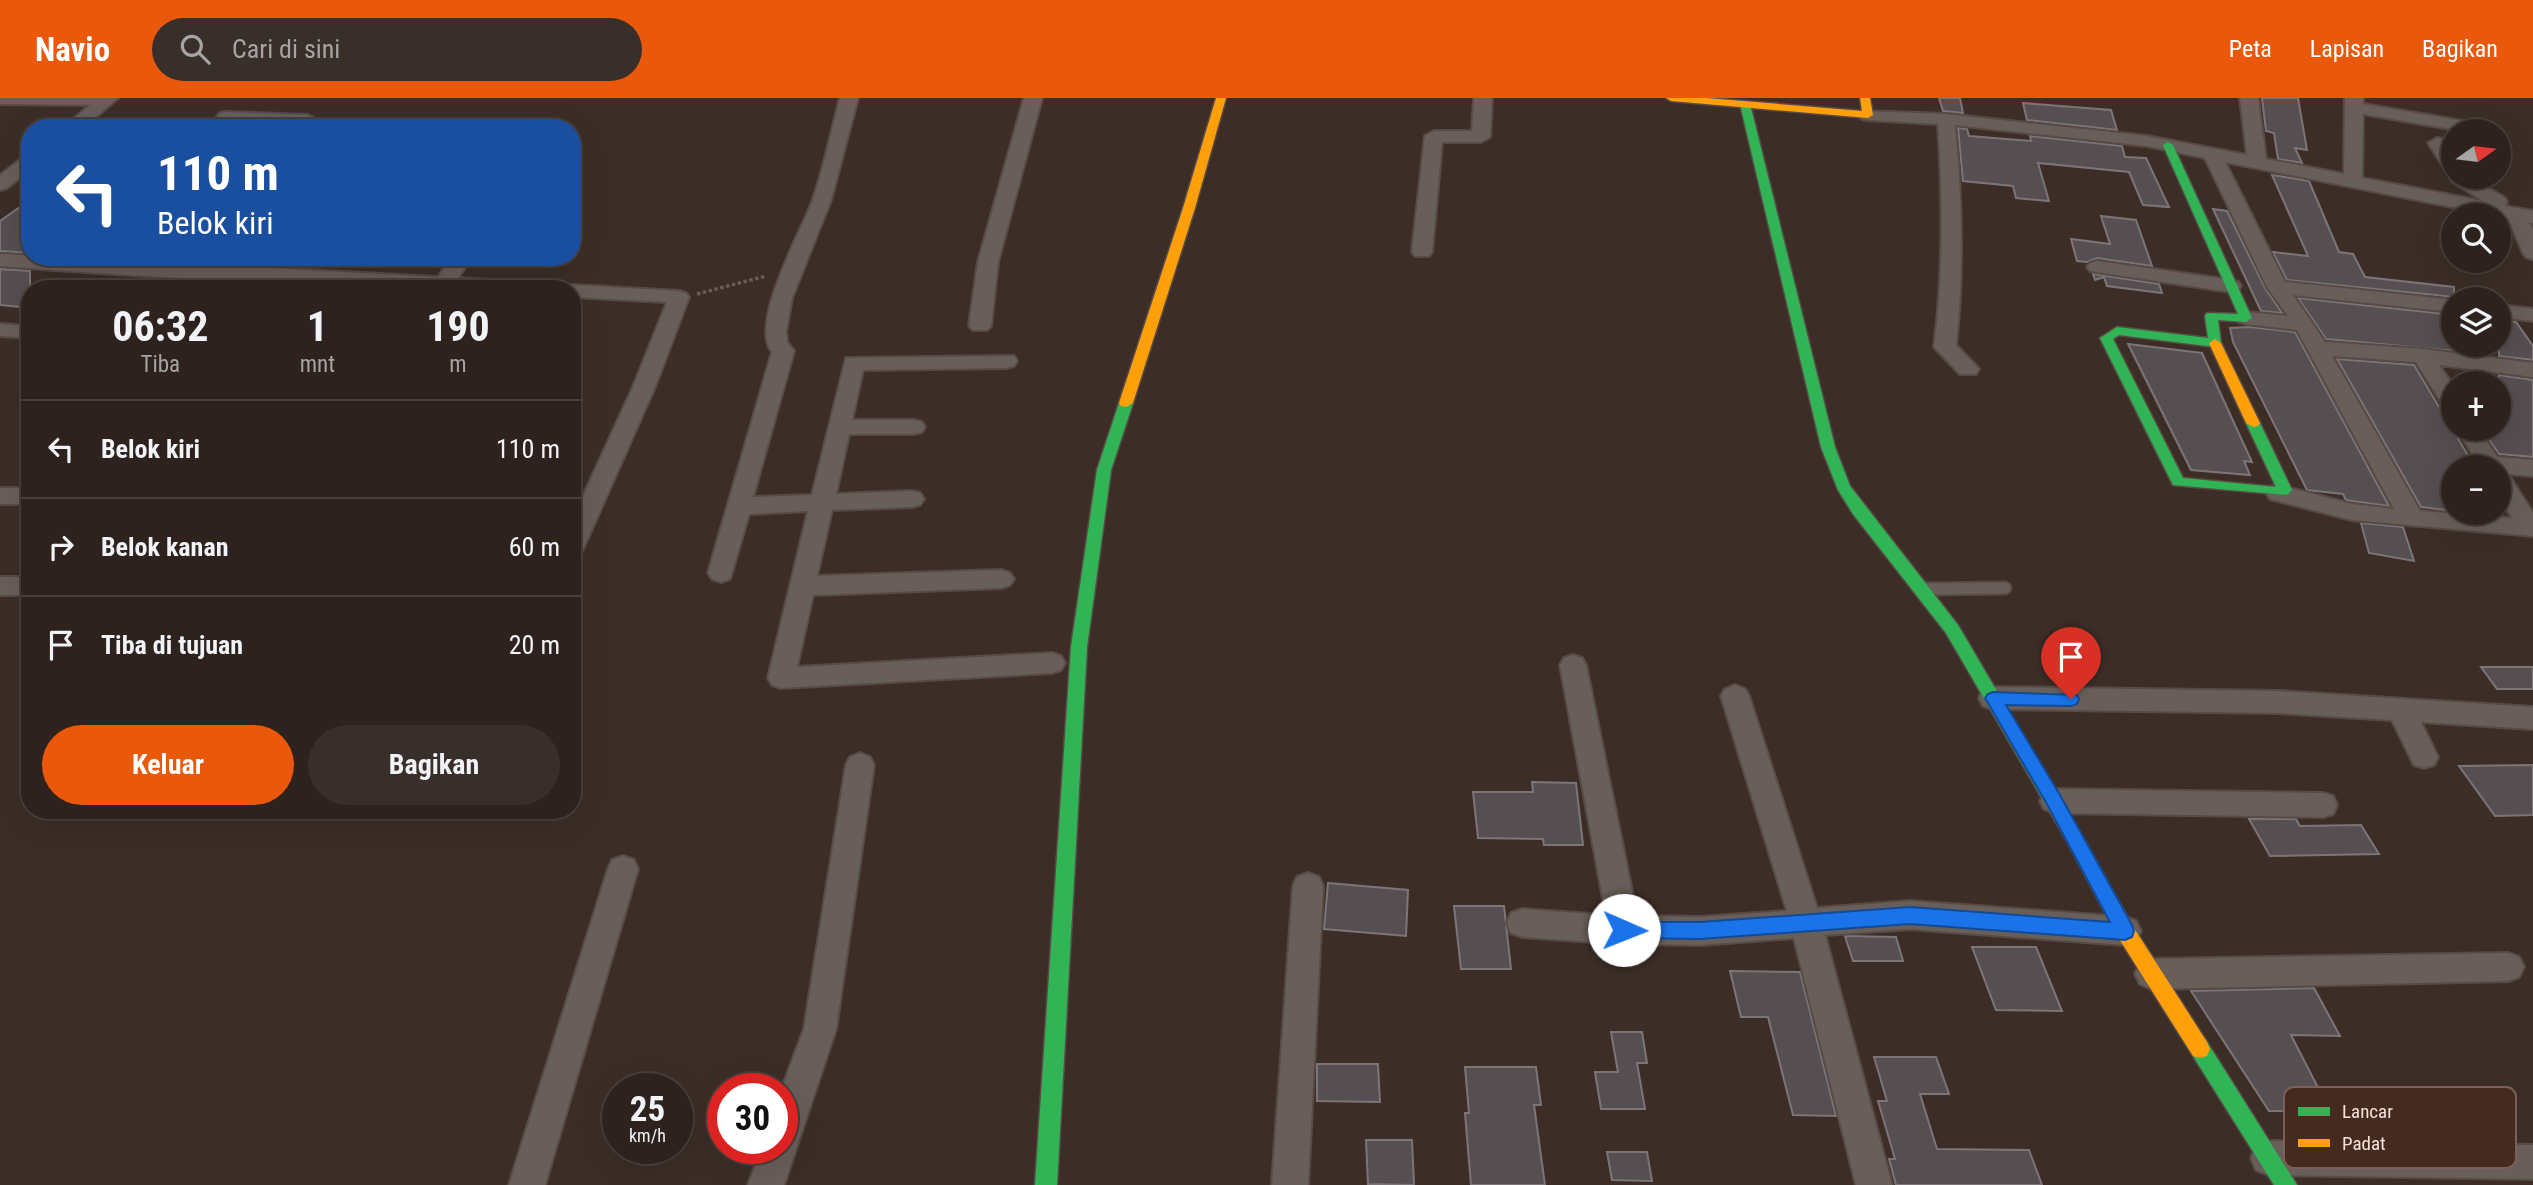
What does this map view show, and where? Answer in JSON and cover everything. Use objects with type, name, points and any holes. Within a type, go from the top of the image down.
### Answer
[{"type":"street","points":[[223,119],[246,98]]},
{"type":"street","points":[[722,573],[738,506],[783,351],[776,343],[775,332],[791,272],[822,200],[849,98]]},
{"type":"street","points":[[980,326],[988,262],[1033,98]]},
{"type":"street","points":[[1046,1185],[1079,647],[1104,470],[1189,208],[1221,98]]},
{"type":"street","points":[[1422,252],[1434,136],[1481,137],[1483,98]]},
{"type":"street","points":[[1671,98],[1745,104],[1866,107],[2168,145],[2213,155],[2255,155],[2513,213]]},
{"type":"street","points":[[2249,98],[2255,155]]},
{"type":"street","points":[[0,99],[108,99]]},
{"type":"street","points":[[83,119],[108,99]]},
{"type":"street","points":[[2354,176],[2354,103],[2441,122]]},
{"type":"street","points":[[1745,104],[1828,447],[1843,487],[1952,629],[2054,801],[2125,931],[2277,1171],[2354,1168]]},
{"type":"street","points":[[1945,119],[1953,215],[1952,297],[1945,347],[1968,369]]},
{"type":"street","points":[[2437,143],[2441,149]]},
{"type":"street","points":[[2168,145],[2245,318]]},
{"type":"street","points":[[2213,155],[2277,287],[2304,324],[2412,519]]},
{"type":"street","points":[[0,184],[21,168]]},
{"type":"street","points":[[2474,189],[2513,213],[2533,253]]},
{"type":"street","points":[[0,260],[21,260]]},
{"type":"street","points":[[140,266],[331,280]]},
{"type":"street","points":[[263,275],[270,266]]},
{"type":"street","points":[[2097,267],[2231,286]]},
{"type":"street","points":[[2277,287],[2441,305]]},
{"type":"street","points":[[581,292],[679,297],[644,387],[581,527]]},
{"type":"street","points":[[2511,312],[2533,315]]},
{"type":"street","points":[[2278,492],[2285,489],[2215,342],[2211,316],[2304,324]]},
{"type":"street","points":[[0,330],[21,331]]},
{"type":"street","points":[[2215,342],[2117,331],[2106,338],[2178,482],[2278,492],[2352,512],[2441,521]]},
{"type":"street","points":[[2317,348],[2423,356],[2533,370]]},
{"type":"street","points":[[2423,356],[2441,384]]},
{"type":"street","points":[[1006,361],[854,363],[781,678],[1052,663]]},
{"type":"street","points":[[839,427],[914,428]]},
{"type":"street","points":[[2511,469],[2533,468]]},
{"type":"street","points":[[0,496],[21,496]]},
{"type":"street","points":[[2500,525],[2530,527],[2511,497]]},
{"type":"street","points":[[738,506],[912,499]]},
{"type":"street","points":[[802,586],[1001,579]]},
{"type":"street","points":[[0,586],[21,586]]},
{"type":"street","points":[[1573,665],[1624,930]]},
{"type":"street","points":[[1735,696],[1806,923],[1874,1185]]},
{"type":"street","points":[[1993,698],[2278,702],[2533,718]]},
{"type":"street","points":[[2400,708],[2424,757]]},
{"type":"street","points":[[798,1092],[820,1029],[860,765]]},
{"type":"street","points":[[2054,801],[2323,805]]},
{"type":"street","points":[[527,1185],[623,869]]},
{"type":"street","points":[[1290,1185],[1308,886]]},
{"type":"street","points":[[1522,923],[1624,930],[1700,931],[1910,915],[2125,931]]},
{"type":"street","points":[[2151,974],[2508,967]]},
{"type":"street","points":[[766,1185],[773,1164]]},
{"type":"lane","points":[[1921,589],[2004,588]]},
{"type":"path","points":[[724,289],[738,282],[791,272]]},
{"type":"building","points":[[1939,98],[1960,98],[1963,113],[1943,111]]},
{"type":"building","points":[[2262,98],[2298,98],[2307,150],[2295,148],[2302,163],[2278,159],[2274,133],[2266,131]]},
{"type":"building","points":[[2023,103],[2111,110],[2117,130],[2027,120]]},
{"type":"building","points":[[1958,128],[1967,129],[1969,136],[2031,141],[2030,136],[2122,146],[2125,157],[2146,158],[2169,207],[2143,205],[2129,172],[2038,163],[2049,201],[2016,198],[2013,186],[1963,181]]},
{"type":"building","points":[[2272,175],[2309,181],[2339,252],[2353,254],[2365,277],[2454,287],[2441,287],[2441,296],[2287,280],[2273,252],[2308,256]]},
{"type":"building","points":[[21,206],[21,252],[0,251],[0,221]]},
{"type":"building","points":[[2213,209],[2227,211],[2265,288],[2282,313],[2261,311]]},
{"type":"building","points":[[2101,216],[2136,220],[2152,266],[2097,258],[2087,262],[2077,261],[2071,239],[2110,244]]},
{"type":"building","points":[[0,269],[30,271],[30,280],[21,280],[21,307],[0,305]]},
{"type":"building","points":[[2093,274],[2159,284],[2162,293],[2107,286],[2104,277],[2095,280]]},
{"type":"building","points":[[2298,298],[2441,314],[2441,350],[2326,339]]},
{"type":"building","points":[[2511,321],[2516,322],[2533,346],[2533,360],[2508,357],[2511,357]]},
{"type":"building","points":[[2250,327],[2295,332],[2389,506],[2346,500],[2343,494],[2307,490],[2233,342],[2230,328]]},
{"type":"building","points":[[2128,344],[2202,353],[2252,462],[2244,461],[2250,475],[2191,470]]},
{"type":"building","points":[[2337,359],[2414,365],[2441,410],[2441,441],[2459,441],[2468,455],[2441,455],[2441,509],[2421,507]]},
{"type":"building","points":[[2511,377],[2533,380],[2533,457],[2499,454],[2490,441],[2511,441]]},
{"type":"building","points":[[2361,523],[2403,527],[2414,561],[2369,553]]},
{"type":"building","points":[[2481,667],[2533,667],[2533,689],[2497,689]]},
{"type":"building","points":[[2533,765],[2533,815],[2495,816],[2459,766]]},
{"type":"building","points":[[1532,782],[1576,783],[1583,845],[1544,845],[1543,839],[1478,838],[1473,792],[1533,792]]},
{"type":"building","points":[[2249,819],[2296,819],[2300,826],[2361,825],[2379,854],[2270,856]]},
{"type":"building","points":[[1328,883],[1408,890],[1406,936],[1324,929]]},
{"type":"building","points":[[1454,906],[1504,906],[1511,969],[1461,969]]},
{"type":"building","points":[[1845,936],[1896,937],[1903,961],[1853,961]]},
{"type":"building","points":[[1972,947],[2036,947],[2062,1011],[1996,1010]]},
{"type":"building","points":[[1730,971],[1800,972],[1836,1116],[1793,1115],[1768,1017],[1741,1017]]},
{"type":"building","points":[[2314,988],[2340,1036],[2291,1035],[2318,1087],[2284,1087],[2284,1111],[2269,1111],[2191,991]]},
{"type":"building","points":[[1611,1032],[1642,1032],[1647,1063],[1637,1063],[1645,1109],[1601,1109],[1595,1072],[1618,1072]]},
{"type":"building","points":[[1874,1057],[1936,1057],[1949,1094],[1920,1094],[1937,1149],[2029,1150],[2042,1185],[1896,1185],[1889,1159],[1895,1159],[1878,1101],[1887,1101]]},
{"type":"building","points":[[1317,1064],[1378,1064],[1380,1102],[1317,1101]]},
{"type":"building","points":[[1465,1067],[1536,1067],[1541,1105],[1534,1105],[1545,1185],[1471,1185],[1465,1113],[1469,1113]]},
{"type":"building","points":[[1366,1140],[1412,1140],[1414,1185],[1368,1184]]},
{"type":"building","points":[[1607,1152],[1647,1152],[1652,1181],[1612,1180]]},
{"type":"traffic: fast","points":[[1745,104],[1828,447],[1843,487],[1858,510],[1952,629],[2077,843]]},
{"type":"traffic: fast","points":[[2168,145],[2246,318],[2211,316],[2215,343],[2117,331],[2106,338],[2178,482],[2282,492],[2285,490],[2253,423]]},
{"type":"traffic: fast","points":[[1046,1185],[1079,647],[1104,470],[1126,403]]},
{"type":"traffic: fast","points":[[2200,1049],[2286,1185]]},
{"type":"traffic: slow","points":[[1126,403],[1189,208],[1221,98]]},
{"type":"traffic: slow","points":[[1671,98],[1868,115],[1865,98]]},
{"type":"traffic: slow","points":[[2215,343],[2253,423]]},
{"type":"traffic: slow","points":[[2077,843],[2125,931],[2200,1049]]},
{"type":"route","points":[[1624,930],[1700,931],[1910,915],[2125,931],[2054,801],[1993,698],[2071,699]]}]
